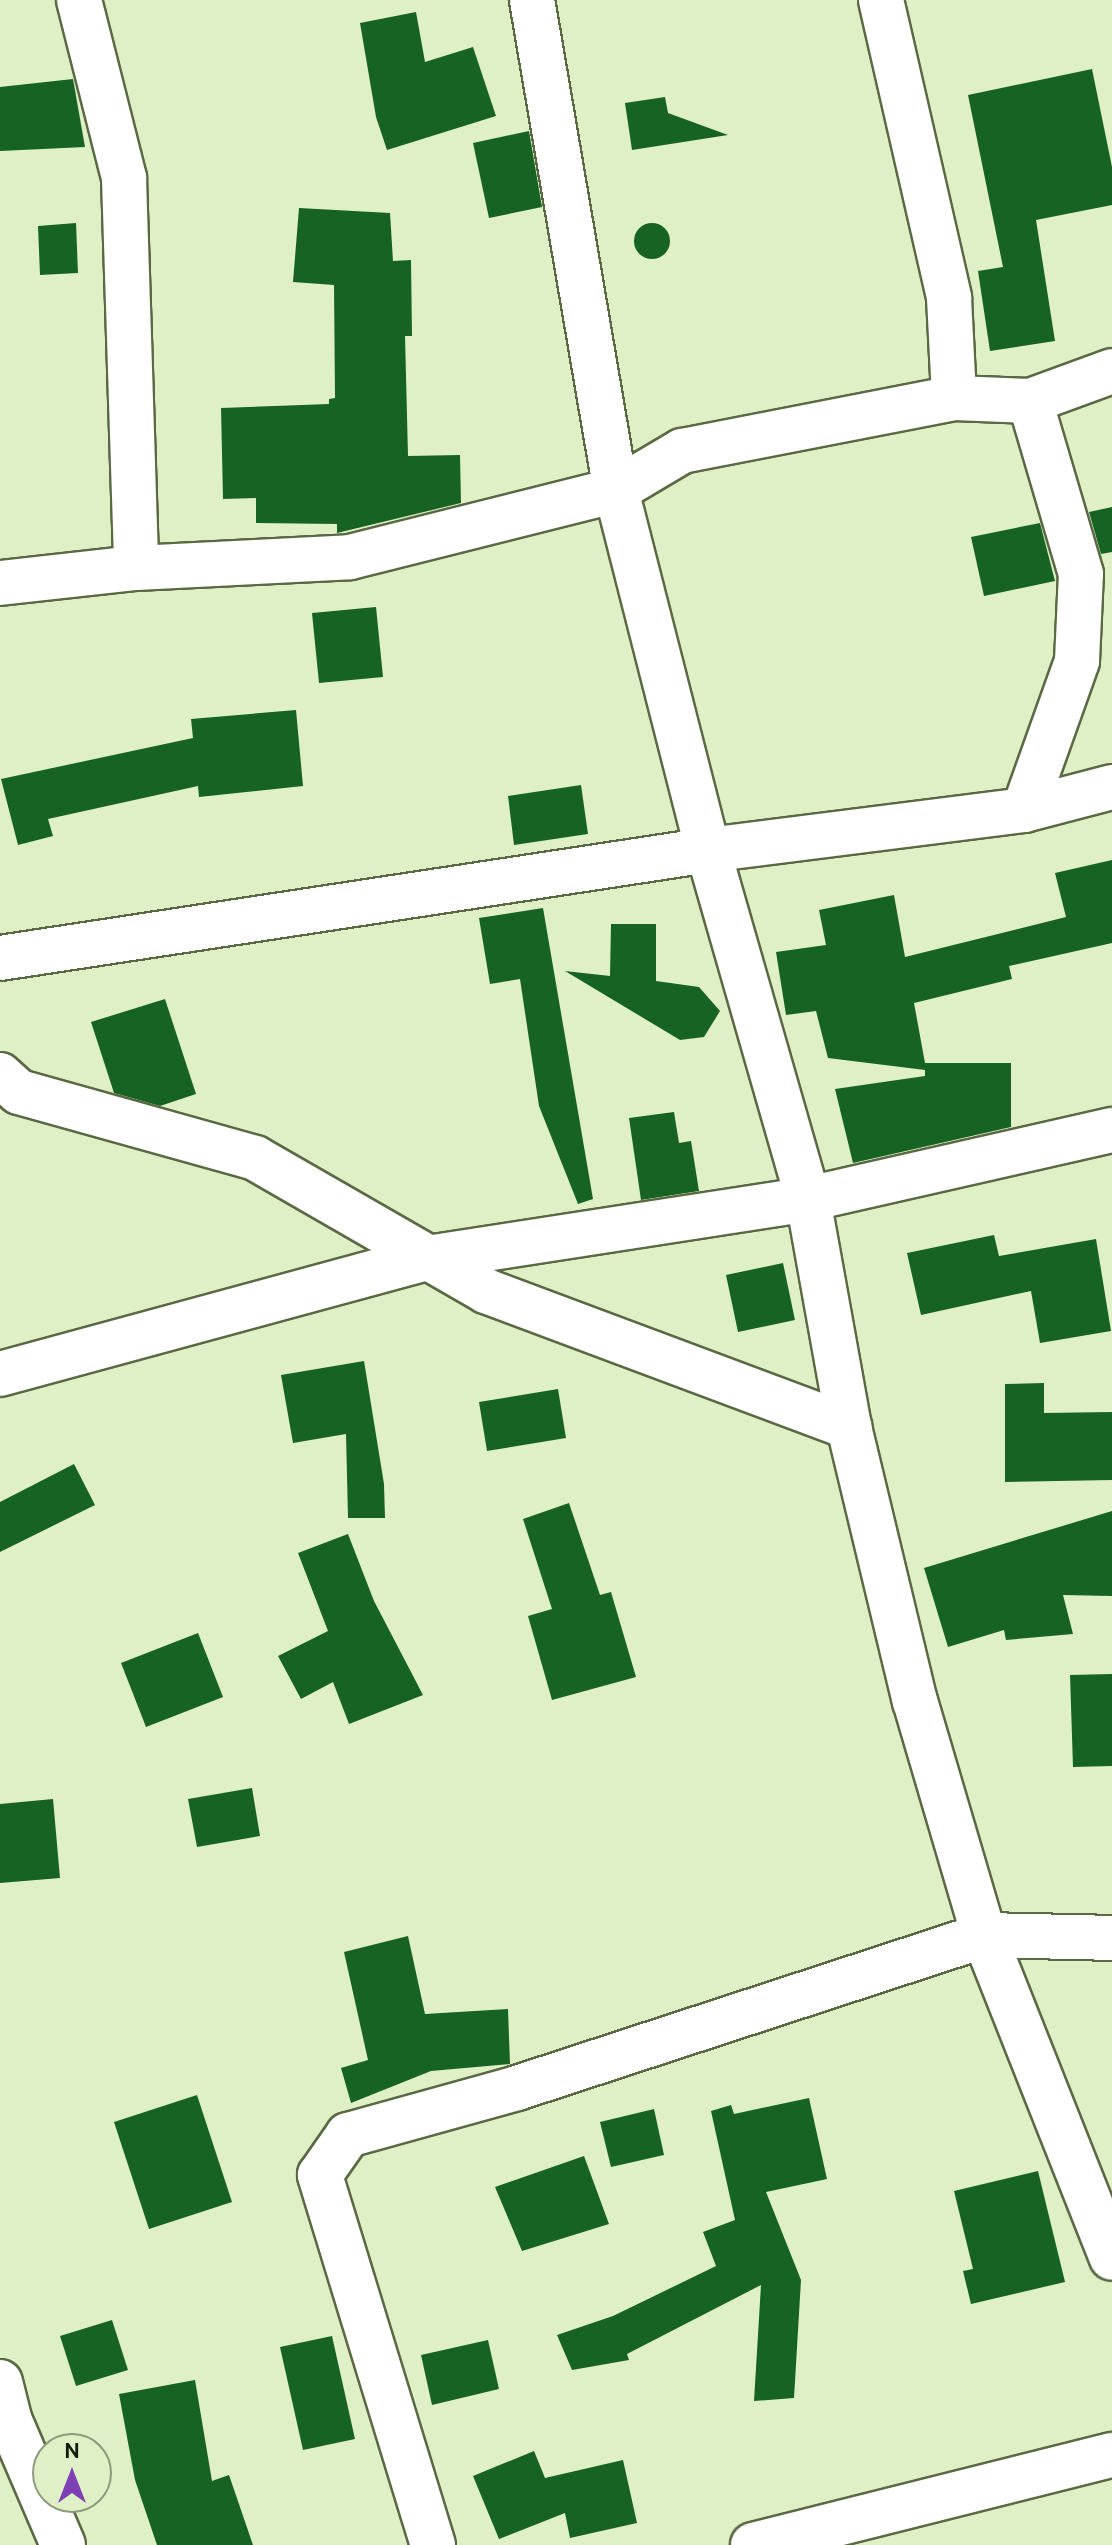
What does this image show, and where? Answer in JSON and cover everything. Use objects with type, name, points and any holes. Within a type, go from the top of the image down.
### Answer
[{"type":"street","points":[[79,0],[124,178],[136,568]]},
{"type":"street","points":[[532,0],[616,490],[708,850],[808,1199],[849,1427],[915,1701],[984,1935],[1112,2258]]},
{"type":"street","points":[[881,0],[949,298],[954,398]]},
{"type":"street","points":[[0,583],[136,568],[350,557],[616,490],[682,451],[954,398],[1030,401],[1112,371]]},
{"type":"street","points":[[1024,810],[1077,661],[1081,574],[1030,401]]},
{"type":"street","points":[[0,958],[708,850],[1024,810],[1112,787]]},
{"type":"street","points":[[0,1075],[19,1092],[255,1158],[486,1291],[849,1427]]},
{"type":"street","points":[[0,1374],[428,1258],[808,1199],[1112,1130]]},
{"type":"street","points":[[433,2545],[320,2175],[348,2135],[517,2088],[984,1935],[1112,1938]]},
{"type":"street","points":[[0,2382],[9,2419],[63,2545]]},
{"type":"street","points":[[753,2545],[866,2531],[1112,2455]]},
{"type":"building","points":[[416,12],[425,62],[473,47],[496,116],[387,150],[376,117],[360,23]]},
{"type":"building","points":[[1092,69],[1112,167],[1112,205],[1036,220],[1055,341],[990,351],[978,271],[1003,267],[968,95]]},
{"type":"building","points":[[73,79],[85,147],[0,151],[0,87]]},
{"type":"building","points":[[665,97],[668,113],[728,135],[632,150],[625,103]]},
{"type":"building","points":[[529,131],[542,207],[489,218],[473,143]]},
{"type":"building","points":[[299,208],[390,213],[393,261],[411,260],[412,336],[405,336],[408,456],[460,455],[461,503],[337,533],[337,524],[256,523],[256,498],[223,499],[221,408],[329,404],[329,399],[335,398],[334,285],[293,282]]},
{"type":"building","points":[[76,223],[78,273],[40,275],[38,226]]},
{"type":"building","points":[[652,223],[665,228],[670,241],[665,254],[652,259],[639,254],[634,241],[639,228]]},
{"type":"building","points":[[1112,507],[1112,552],[1101,554],[1089,512]]},
{"type":"building","points":[[1040,523],[1055,581],[984,596],[971,537]]},
{"type":"building","points":[[376,607],[383,677],[319,683],[312,613]]},
{"type":"building","points":[[296,710],[303,786],[199,797],[198,786],[48,819],[53,836],[18,845],[1,779],[193,738],[191,719]]},
{"type":"building","points":[[581,785],[588,834],[514,845],[508,796]]},
{"type":"building","points":[[1112,860],[1112,943],[1009,966],[1012,979],[914,1003],[925,1063],[1011,1063],[1011,1127],[853,1163],[835,1089],[925,1076],[925,1070],[828,1058],[816,1011],[786,1015],[776,952],[826,945],[819,910],[894,895],[905,957],[1066,917],[1055,873]]},
{"type":"building","points":[[543,908],[593,1199],[578,1204],[539,1106],[520,979],[490,984],[479,918]]},
{"type":"building","points":[[611,924],[656,924],[656,981],[699,987],[720,1011],[704,1037],[680,1040],[565,971],[610,976]]},
{"type":"building","points":[[165,999],[196,1094],[160,1106],[114,1093],[91,1022]]},
{"type":"building","points":[[674,1112],[679,1143],[691,1141],[699,1191],[641,1200],[629,1118]]},
{"type":"building","points":[[994,1235],[999,1256],[1096,1239],[1111,1331],[1040,1343],[1031,1291],[921,1315],[907,1253]]},
{"type":"building","points":[[783,1263],[795,1320],[738,1332],[726,1275]]},
{"type":"building","points":[[364,1361],[384,1484],[385,1518],[348,1518],[346,1434],[293,1443],[281,1375]]},
{"type":"building","points":[[1044,1383],[1044,1413],[1112,1412],[1112,1480],[1005,1482],[1005,1384]]},
{"type":"building","points":[[558,1389],[566,1438],[487,1451],[479,1402]]},
{"type":"building","points":[[74,1464],[95,1505],[0,1552],[0,1502]]},
{"type":"building","points":[[569,1503],[600,1595],[611,1592],[636,1677],[552,1700],[528,1616],[552,1609],[523,1519]]},
{"type":"building","points":[[1112,1511],[1112,1596],[1063,1595],[1073,1634],[1006,1640],[1004,1630],[948,1647],[924,1568]]},
{"type":"building","points":[[348,1534],[374,1601],[423,1695],[349,1724],[333,1682],[301,1699],[278,1656],[328,1631],[298,1553]]},
{"type":"building","points":[[198,1633],[223,1697],[146,1727],[121,1663]]},
{"type":"building","points":[[1112,1674],[1112,1766],[1073,1767],[1070,1675]]},
{"type":"building","points":[[252,1788],[260,1836],[197,1847],[188,1799]]},
{"type":"building","points":[[53,1799],[60,1878],[0,1883],[0,1804]]},
{"type":"building","points":[[408,1936],[425,2014],[508,2009],[510,2064],[431,2071],[351,2103],[341,2068],[368,2060],[344,1952]]},
{"type":"building","points":[[197,2095],[232,2202],[149,2229],[114,2122]]},
{"type":"building","points":[[809,2098],[827,2179],[766,2192],[801,2280],[794,2398],[754,2401],[761,2285],[627,2354],[629,2360],[572,2370],[557,2335],[613,2316],[716,2266],[703,2232],[735,2220],[711,2111],[731,2105],[734,2114]]},
{"type":"building","points":[[654,2109],[664,2155],[611,2167],[600,2122]]},
{"type":"building","points":[[584,2156],[609,2224],[522,2251],[495,2187]]},
{"type":"building","points":[[1038,2171],[1065,2282],[971,2304],[963,2271],[973,2269],[954,2191]]},
{"type":"building","points":[[112,2320],[128,2370],[76,2386],[60,2336]]},
{"type":"building","points":[[332,2336],[355,2439],[303,2450],[280,2347]]},
{"type":"building","points":[[488,2340],[499,2389],[432,2405],[421,2355]]},
{"type":"building","points":[[195,2380],[212,2481],[229,2475],[253,2545],[157,2545],[135,2480],[119,2394]]},
{"type":"building","points":[[534,2451],[545,2478],[623,2460],[637,2523],[570,2538],[565,2513],[499,2539],[473,2476]]}]
